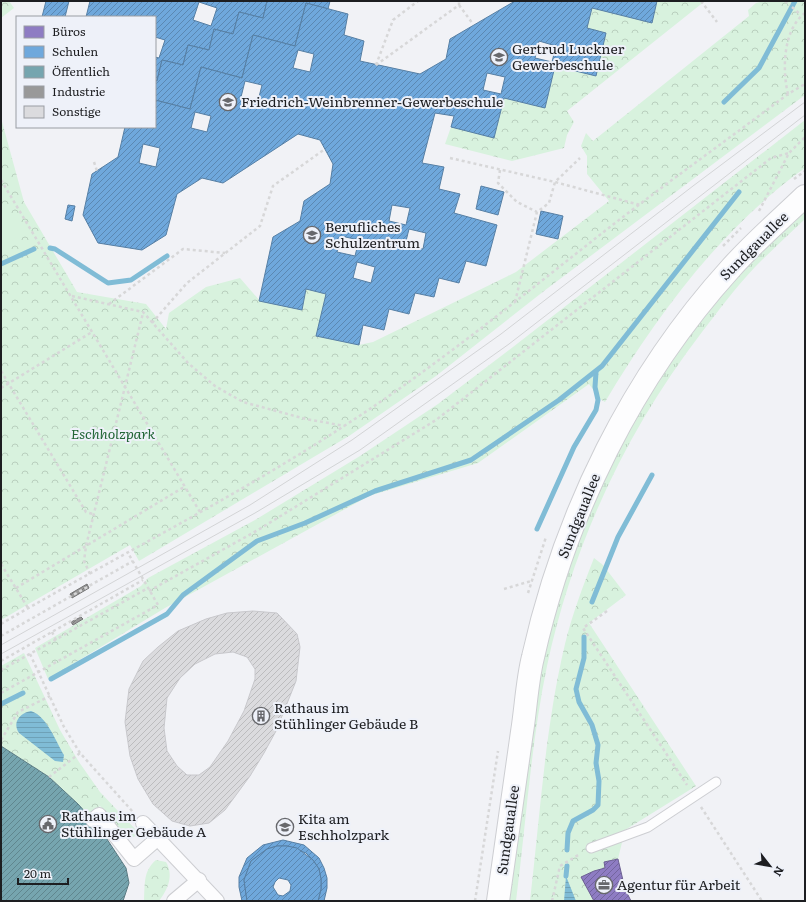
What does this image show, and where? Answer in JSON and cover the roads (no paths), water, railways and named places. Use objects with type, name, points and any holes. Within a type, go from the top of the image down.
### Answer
[{"type":"street","name":"Sundgauallee","points":[[498,901],[533,658],[554,579],[584,497],[629,409],[649,375],[679,333],[730,268],[805,196]]},
{"type":"street","points":[[93,820],[99,815],[134,859],[157,839]]},
{"type":"street","points":[[143,822],[157,839],[199,880],[217,901]]},
{"type":"street","points":[[174,901],[199,880]]},
{"type":"lane","points":[[591,848],[648,827],[716,782]]},
{"type":"water","points":[[31,711],[42,718],[50,730],[64,755],[63,762],[55,761],[19,733],[16,725],[18,719],[27,712]]},
{"type":"water","points":[[566,876],[576,901],[564,901]]},
{"type":"waterway","points":[[724,102],[759,68],[795,1]]},
{"type":"waterway","points":[[51,679],[167,614],[183,595],[257,541],[305,523],[375,491],[471,460],[559,400],[602,366],[739,192]]},
{"type":"waterway","points":[[50,248],[55,249],[108,283],[131,280],[167,256]]},
{"type":"waterway","points":[[1,264],[34,249]]},
{"type":"waterway","points":[[537,529],[574,447],[596,410],[598,400],[595,387],[596,372]]},
{"type":"waterway","points":[[592,602],[618,537],[652,475]]},
{"type":"waterway","points":[[567,850],[568,833],[573,821],[593,810],[598,805],[599,781],[596,763],[598,745],[592,725],[579,702],[576,689],[584,658],[584,637]]},
{"type":"waterway","points":[[1,704],[23,693]]},
{"type":"waterway","points":[[566,876],[567,866]]},
{"type":"tram line","points":[[1,645],[250,505],[352,440],[501,334],[805,102]]},
{"type":"tram line","points":[[1,654],[255,513],[360,450],[509,344],[805,115]]},
{"type":"place","name":"Gertrud Luckner Gewerbeschule","points":[[499,57]]},
{"type":"place","name":"Friedrich-Weinbrenner-Gewerbeschule","points":[[228,102]]},
{"type":"place","name":"Berufliches Schulzentrum","points":[[312,235]]},
{"type":"place","name":"Rathaus im Stühlinger Gebäude B","points":[[261,716]]},
{"type":"place","name":"Rathaus im Stühlinger Gebäude A","points":[[48,824]]},
{"type":"place","name":"Kita am Eschholzpark","points":[[285,827]]},
{"type":"place","name":"Agentur für Arbeit","points":[[604,885]]},
{"type":"park label","name":"Eschholzpark","points":[[113,434]]}]
